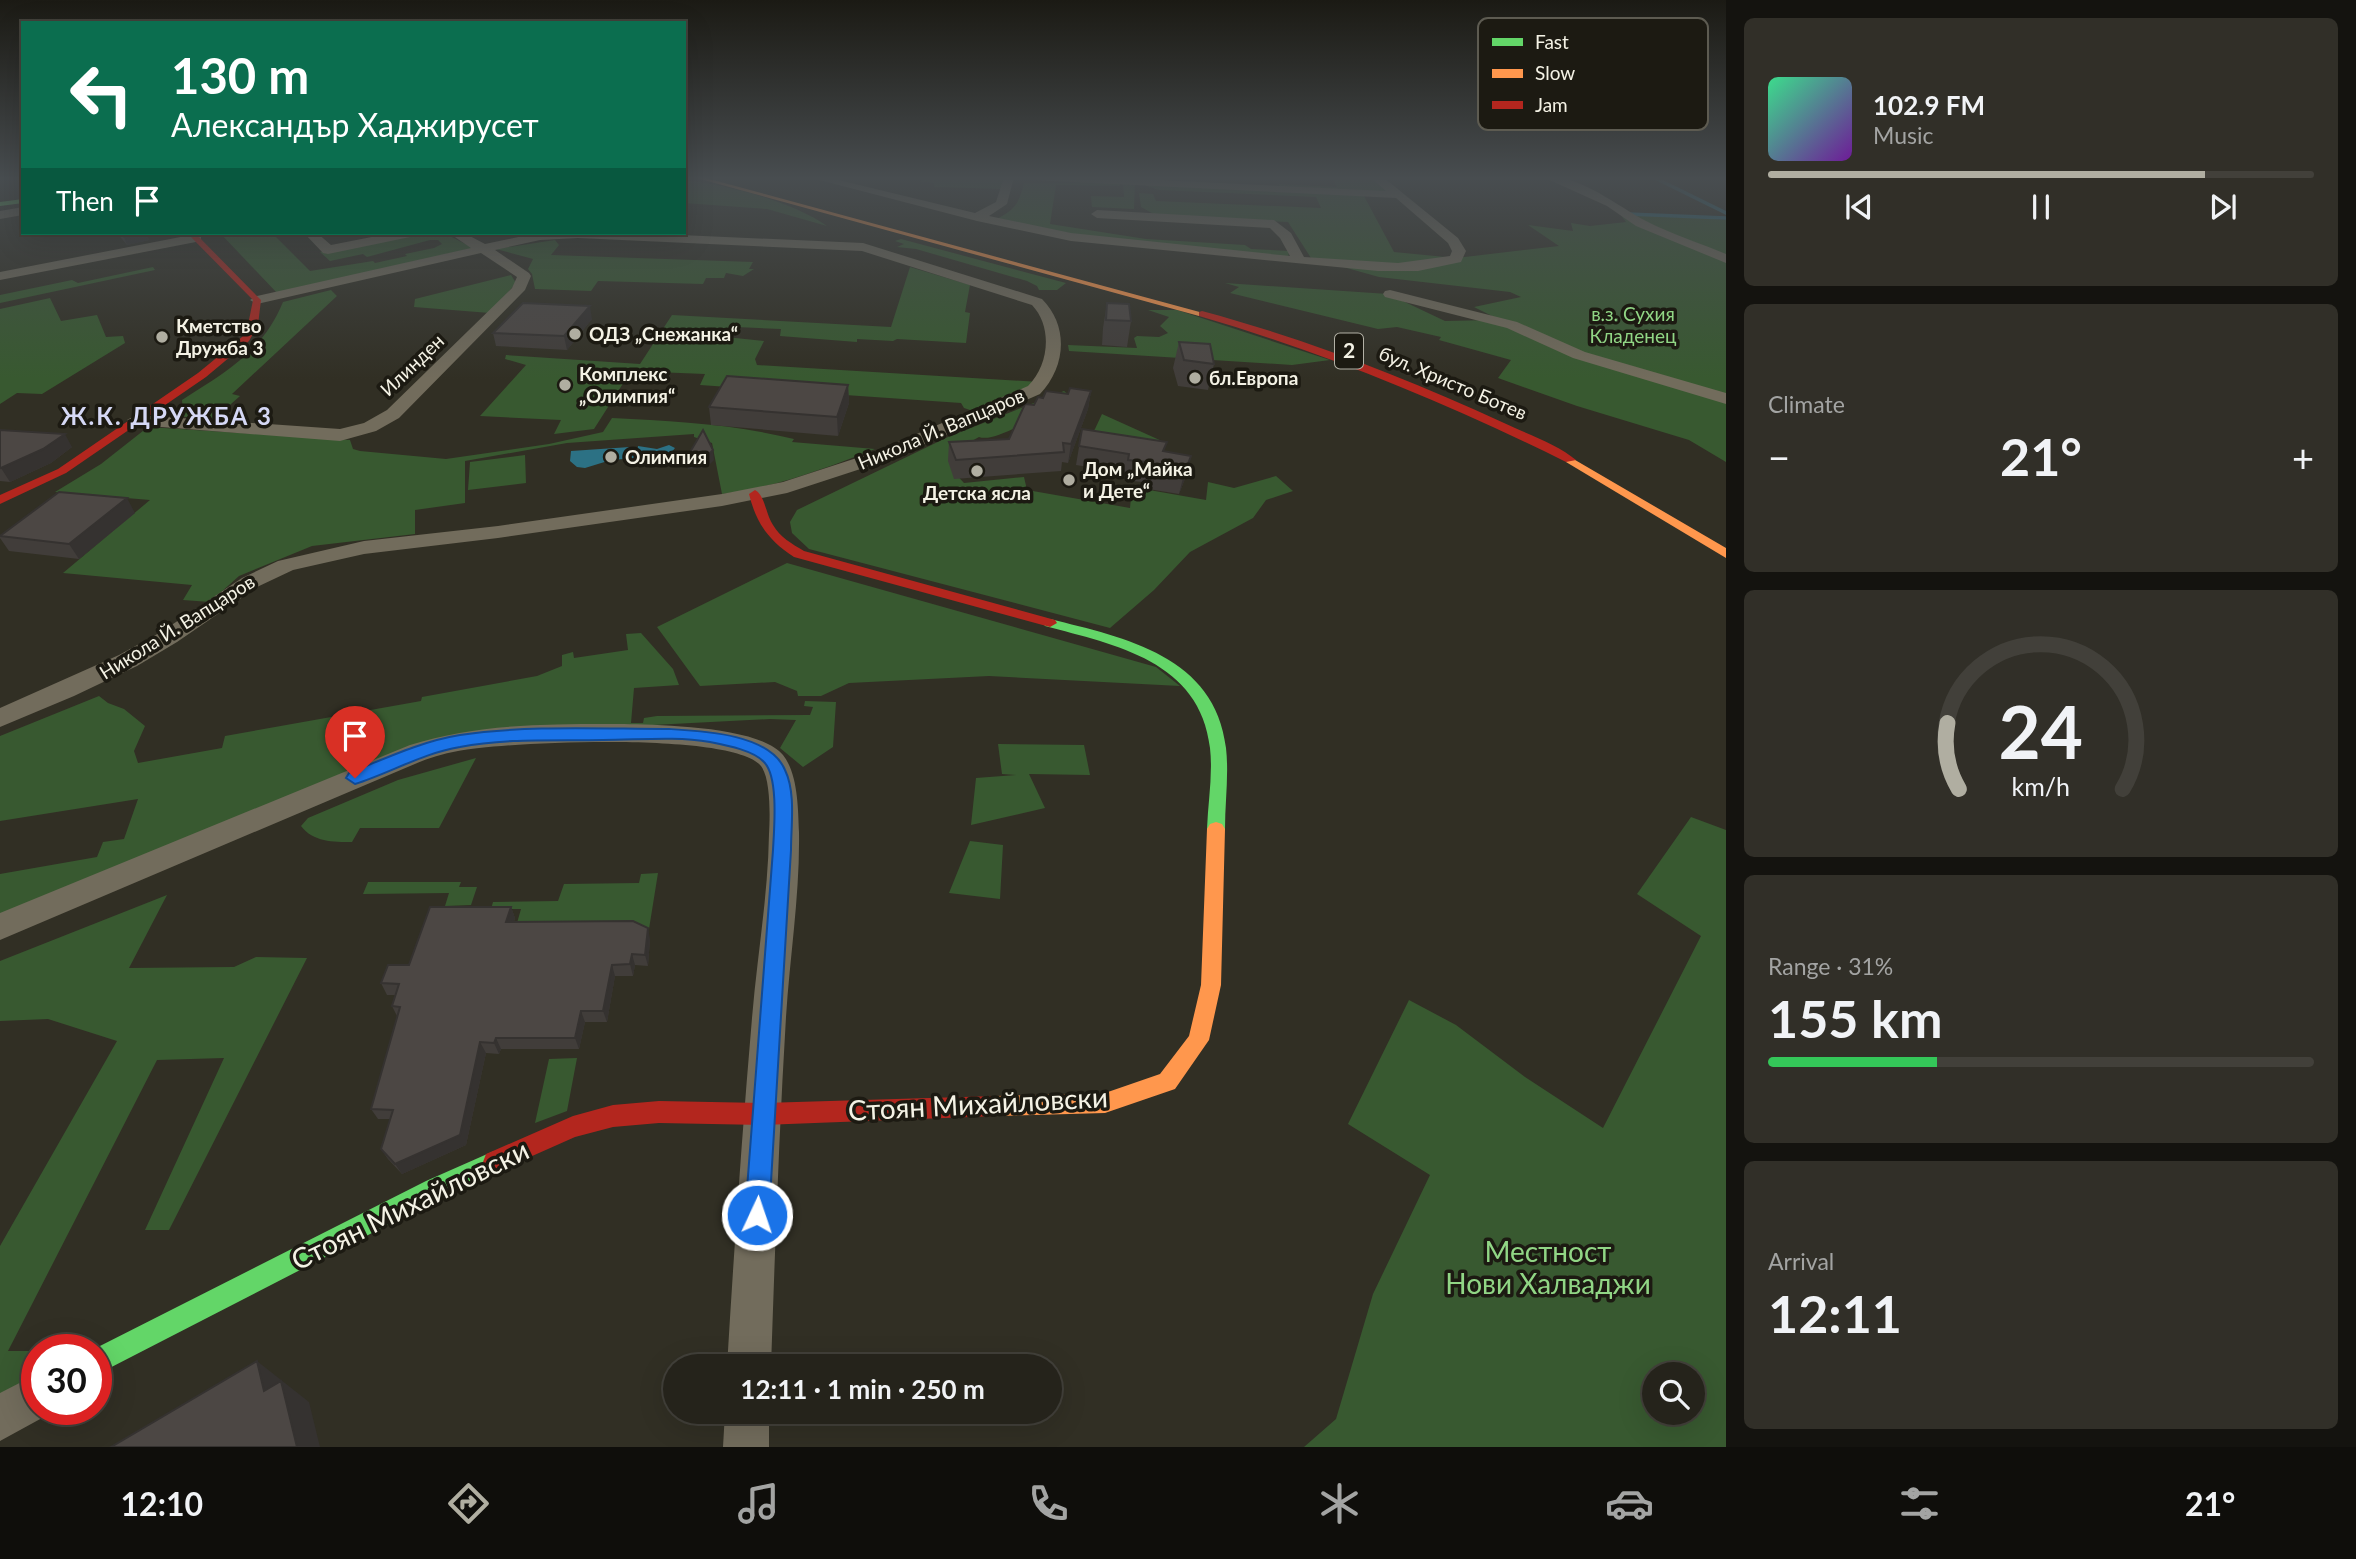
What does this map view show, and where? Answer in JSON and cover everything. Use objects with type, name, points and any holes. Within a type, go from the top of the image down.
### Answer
[{"type":"main road","points":[[0,500],[62,471],[202,374],[246,338],[253,325],[257,300],[203,245]]},
{"type":"main road","name":"бул. Христо Ботев","points":[[958,245],[1235,324],[1349,362],[1458,407],[1556,453],[1726,554]]},
{"type":"main road","name":"бул. Христо Ботев","points":[[970,245],[1175,297],[1314,339],[1390,366],[1459,393],[1565,442],[1618,470],[1726,536]]},
{"type":"main road","name":"Стоян Михайловски","points":[[112,1354],[434,1189],[573,1127],[613,1116],[659,1112],[763,1114],[1105,1102],[1167,1082],[1199,1040],[1211,985],[1218,747],[1215,724],[1203,696],[1177,668],[1129,645],[799,555],[775,542],[763,526],[755,494]]},
{"type":"street","points":[[0,276],[149,245]]},
{"type":"street","points":[[322,245],[328,250],[354,245]]},
{"type":"street","name":"Илинден","points":[[136,420],[340,435],[383,421],[518,290],[524,275],[474,245]]},
{"type":"street","name":"Никола Й. Вапцаров","points":[[257,300],[502,245]]},
{"type":"street","name":"Никола Й. Вапцаров","points":[[0,718],[94,679],[127,662],[176,633],[238,587],[268,571],[307,559],[358,549],[486,534],[755,494],[786,487],[858,465],[1034,390],[1046,377],[1053,328],[1045,307],[1037,302],[863,247],[809,245]]},
{"type":"street","points":[[1143,245],[1299,261],[1412,267],[1435,266],[1456,259],[1459,251],[1455,245]]},
{"type":"street","points":[[1290,245],[1299,261]]},
{"type":"street","points":[[1691,245],[1726,259]]},
{"type":"street","points":[[1390,294],[1511,325],[1579,355],[1726,399]]},
{"type":"street","points":[[0,927],[402,758],[459,741],[537,736],[669,734],[709,737],[752,748],[770,757],[778,772],[782,797],[782,850],[750,1354]]},
{"type":"street","points":[[0,1418],[21,1406]]},
{"type":"street","points":[[746,1447],[747,1424]]},
{"type":"green space","points":[[231,245],[284,245],[310,271],[373,261],[375,263],[441,245],[466,245],[473,248],[277,293]]},
{"type":"green space","points":[[355,245],[413,245],[367,257],[363,254],[330,261],[320,252]]},
{"type":"green space","points":[[525,245],[559,245],[551,255],[753,262],[749,269],[754,269],[743,276],[726,273],[724,278],[706,278],[703,284],[598,281],[591,291],[535,289],[532,274],[528,269],[533,259],[496,249]]},
{"type":"green space","points":[[922,245],[1066,283],[1057,290],[1039,290],[1027,281],[916,249],[897,247]]},
{"type":"green space","points":[[1141,245],[1237,245],[1251,249],[1289,251],[1288,259]]},
{"type":"green space","name":"в.з. Сухия Кладенец","points":[[1302,245],[1390,245],[1394,252],[1456,258],[1559,246],[1557,245],[1726,245],[1726,462],[1689,440],[1577,406],[1498,378],[1511,360],[1439,340],[1441,337],[1397,327],[1378,329],[1230,293],[1239,287],[1225,283],[1388,294],[1445,321],[1492,320],[1496,318],[1474,307],[1521,297],[1510,292],[1379,277],[1311,258]]},
{"type":"green space","points":[[153,267],[155,270],[0,303],[0,295],[72,280],[78,283]]},
{"type":"green space","points":[[910,267],[970,285],[965,312],[970,313],[966,343],[897,339],[857,339],[857,342],[780,336],[781,329],[736,327],[726,337],[764,341],[755,359],[757,365],[1040,382],[973,411],[964,408],[961,403],[700,385],[705,374],[631,371],[594,429],[554,434],[561,420],[480,416],[526,365],[505,359],[506,355],[640,364],[672,315],[891,327]]},
{"type":"green space","points":[[511,275],[516,283],[490,313],[414,307],[415,299]]},
{"type":"green space","points":[[331,290],[337,296],[232,394],[240,396],[213,420],[178,416],[183,411],[182,400],[241,360],[253,348],[274,320],[283,302]]},
{"type":"green space","points":[[50,298],[61,321],[97,315],[106,337],[123,336],[125,343],[42,394],[17,393],[0,404],[0,309]]},
{"type":"green space","points":[[1148,310],[1177,310],[1330,360],[1292,365],[1069,351],[1068,345],[1137,348],[1134,338],[1137,336],[1159,337],[1168,333],[1160,326],[1169,317]]},
{"type":"green space","points":[[1064,391],[1069,395],[1024,423],[999,435],[979,437],[970,442],[951,469],[964,483],[1024,477],[1027,490],[1130,508],[1132,487],[1206,500],[1208,482],[1234,488],[1276,476],[1293,491],[1266,500],[1253,518],[1190,552],[1154,590],[1110,628],[809,549],[792,533],[790,522],[797,510],[948,437]]},
{"type":"green space","points":[[1102,414],[1164,442],[1088,438]]},
{"type":"green space","points":[[612,418],[726,427],[794,439],[792,442],[875,449],[781,482],[722,494],[712,443],[694,437],[694,434],[567,443],[465,461],[465,503],[415,510],[415,534],[312,546],[239,576],[210,602],[183,600],[192,585],[63,573],[150,500],[55,492],[101,464],[148,427],[350,440],[353,449],[360,451],[446,459],[549,444],[603,432]]},
{"type":"green space","points":[[525,455],[526,483],[468,490],[470,462]]},
{"type":"green space","points":[[787,563],[1156,667],[1180,686],[989,676],[849,683],[821,696],[798,696],[797,691],[775,682],[700,686],[657,627]]},
{"type":"green space","points":[[641,633],[673,669],[679,685],[634,688],[631,723],[643,723],[644,718],[657,716],[810,715],[813,707],[804,706],[805,701],[836,702],[833,747],[803,767],[780,748],[796,720],[770,719],[462,735],[0,919],[0,874],[97,857],[103,842],[124,839],[138,799],[0,821],[0,736],[99,696],[124,709],[145,726],[134,751],[138,763],[222,748],[225,736],[421,701],[422,697],[537,676],[562,666],[562,655],[573,652],[574,658],[628,650],[626,634]]},
{"type":"green space","points":[[998,744],[1084,745],[1090,775],[1029,774],[1045,808],[971,825],[976,778],[1016,775],[1002,774]]},
{"type":"green space","points":[[476,758],[439,828],[360,828],[352,842],[345,842],[317,838],[301,826],[308,818],[398,780]]},
{"type":"green space","name":"Местност Нови Халваджи","points":[[1691,817],[1726,830],[1726,1447],[1304,1447],[1336,1419],[1373,1294],[1430,1175],[1348,1124],[1409,1000],[1456,1025],[1525,1077],[1603,1128],[1701,936],[1637,894]]},
{"type":"green space","points":[[970,841],[1003,845],[1000,899],[949,893]]},
{"type":"green space","points":[[658,873],[649,929],[515,930],[521,909],[491,909],[493,902],[558,901],[564,884],[639,883],[641,874]]},
{"type":"green space","points":[[368,882],[461,882],[459,887],[477,887],[471,905],[445,906],[449,893],[363,894]]},
{"type":"green space","points":[[167,895],[129,968],[234,967],[256,957],[307,958],[169,1230],[145,1230],[224,1058],[157,1060],[8,1351],[21,1351],[21,1402],[0,1413],[0,1246],[117,1041],[48,1019],[0,1021],[0,961]]},
{"type":"green space","points":[[577,1058],[567,1111],[535,1123],[549,1059]]},
{"type":"water","name":"Олимпия","points":[[669,445],[675,448],[671,453],[656,451],[650,457],[611,460],[585,468],[577,467],[570,461],[571,451],[630,447],[630,454],[637,454],[638,446],[657,449]]},
{"type":"building","points":[[523,303],[590,306],[564,336],[493,333]]},
{"type":"building","points":[[1107,303],[1129,304],[1131,321],[1106,320]]},
{"type":"building","points":[[1179,342],[1210,344],[1214,364],[1184,360]]},
{"type":"building","points":[[727,376],[848,385],[837,417],[709,407]]},
{"type":"building","points":[[1070,388],[1091,391],[1071,444],[1063,443],[1064,452],[956,460],[949,442],[1009,439],[1025,404],[1034,405],[1038,397],[1043,398],[1046,391],[1068,394]]},
{"type":"building","points":[[1082,429],[1167,442],[1163,451],[1191,456],[1184,474],[1146,468],[1146,462],[1128,460],[1129,454],[1079,446]]},
{"type":"building","points":[[0,430],[65,434],[43,449],[1,468]]},
{"type":"building","points":[[703,430],[713,450],[706,457],[686,459]]},
{"type":"building","points":[[59,492],[127,498],[69,544],[0,536]]},
{"type":"building","points":[[430,907],[511,907],[506,922],[633,921],[648,928],[645,955],[632,954],[630,964],[612,965],[603,1011],[581,1011],[575,1038],[496,1038],[494,1043],[480,1042],[460,1135],[395,1164],[381,1149],[393,1110],[371,1109],[400,1007],[392,1006],[399,984],[381,983],[388,965],[409,965]]},
{"type":"building","points":[[257,1361],[264,1391],[281,1381],[297,1447],[111,1447]]},
{"type":"traffic: fast","points":[[1050,623],[1105,638],[1158,659],[1181,674],[1199,694],[1212,718],[1218,748],[1216,829]]},
{"type":"traffic: fast","points":[[112,1354],[434,1189],[494,1162]]},
{"type":"traffic: slow","points":[[945,245],[1202,314]]},
{"type":"traffic: slow","points":[[1570,460],[1726,554]]},
{"type":"traffic: slow","points":[[996,1106],[1105,1103],[1167,1082],[1199,1040],[1211,985],[1216,829]]},
{"type":"traffic: jam","points":[[0,500],[62,471],[202,375],[246,339],[253,325],[257,300],[202,245]]},
{"type":"traffic: jam","points":[[1202,314],[1297,343],[1390,378],[1481,417],[1570,460]]},
{"type":"traffic: jam","points":[[755,494],[769,530],[799,554],[1050,623]]},
{"type":"traffic: jam","points":[[494,1162],[573,1127],[613,1116],[659,1112],[763,1114],[996,1106]]},
{"type":"place","name":"ОДЗ „Снежанка“","points":[[575,334]]},
{"type":"place","name":"Кметство Дружба 3","points":[[162,337]]},
{"type":"place","name":"бл.Европа","points":[[1195,378]]},
{"type":"place","name":"Комплекс „Олимпия“","points":[[565,385]]},
{"type":"place","name":"Олимпия","points":[[611,457]]},
{"type":"place","name":"Детска ясла","points":[[977,471]]},
{"type":"place","name":"Дом „Майка и Дете“","points":[[1069,480]]},
{"type":"district","name":"Ж.К. ДРУЖБА 3","points":[[167,417]]},
{"type":"route","points":[[355,778],[402,758],[459,741],[537,736],[669,734],[709,737],[752,748],[770,757],[778,772],[782,797],[782,850],[757,1215]]}]
